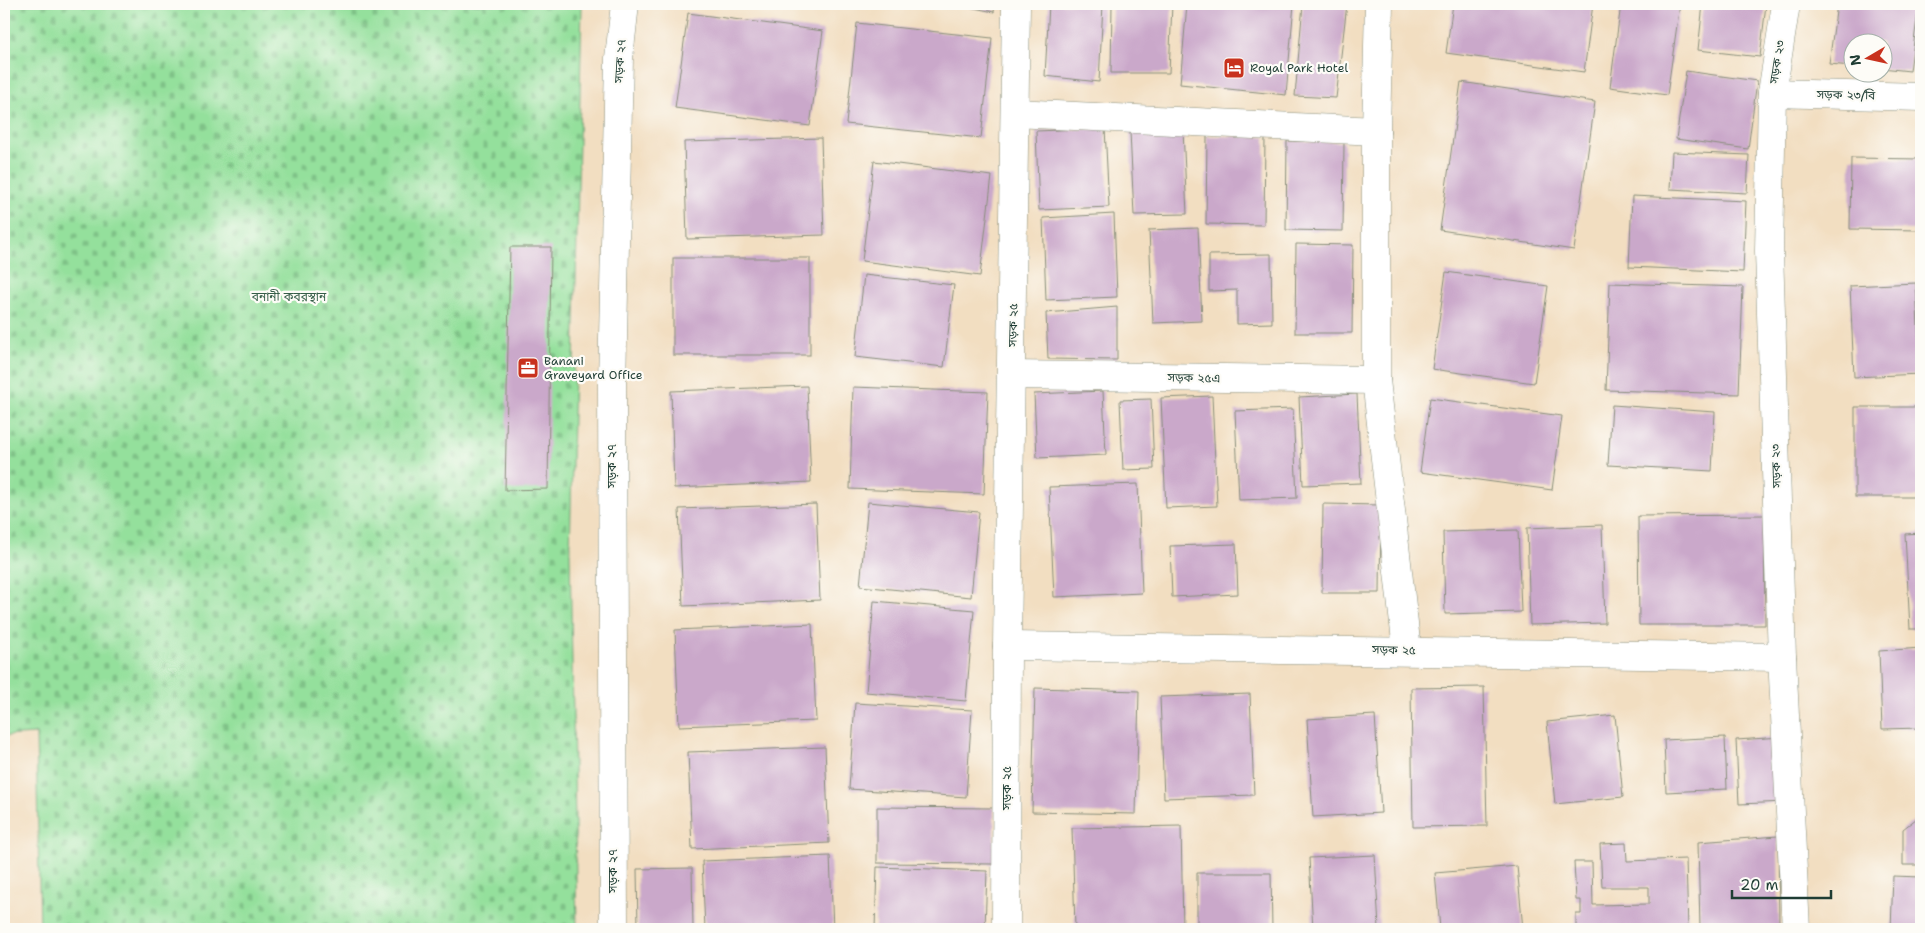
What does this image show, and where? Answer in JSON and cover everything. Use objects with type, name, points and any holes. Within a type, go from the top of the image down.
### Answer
[{"type":"street","name":"সড়ক ২৭","points":[[614,929],[612,385],[619,58],[625,4]]},
{"type":"street","name":"সড়ক ২৫","points":[[1006,929],[1007,646],[1016,4]]},
{"type":"street","points":[[1379,4],[1376,131],[1376,380],[1407,650]]},
{"type":"street","name":"সড়ক ২৩","points":[[1786,4],[1772,93],[1769,251],[1782,657],[1796,929]]},
{"type":"street","name":"সড়ক ২৩/বি","points":[[1772,93],[1921,97]]},
{"type":"street","points":[[1015,113],[1376,131]]},
{"type":"street","name":"সড়ক ২৫এ","points":[[1012,375],[1376,380]]},
{"type":"street","name":"সড়ক ২৫","points":[[1007,646],[1407,650],[1782,657]]},
{"type":"green space","name":"বনানী কবরস্থান","points":[[4,4],[582,4],[570,554],[577,929],[40,929],[36,734],[4,736]]},
{"type":"building","points":[[824,4],[838,4],[838,7]]},
{"type":"building","points":[[954,4],[995,4],[994,12]]},
{"type":"building","points":[[1049,4],[1103,4],[1099,82],[1045,76]]},
{"type":"building","points":[[1112,4],[1172,4],[1169,73],[1111,73]]},
{"type":"building","points":[[1187,4],[1294,4],[1286,95],[1180,84]]},
{"type":"building","points":[[1303,4],[1347,4],[1336,98],[1295,96]]},
{"type":"building","points":[[1453,4],[1593,4],[1584,72],[1446,53]]},
{"type":"building","points":[[1621,4],[1680,4],[1667,95],[1610,87]]},
{"type":"building","points":[[1703,4],[1766,4],[1760,57],[1698,50]]},
{"type":"building","points":[[1837,4],[1919,4],[1910,71],[1892,69],[1892,32],[1842,32],[1842,65],[1829,64]]},
{"type":"building","points":[[688,13],[823,31],[810,126],[675,108]]},
{"type":"building","points":[[857,23],[992,38],[981,138],[846,124]]},
{"type":"building","points":[[1686,71],[1757,81],[1748,149],[1676,139]]},
{"type":"building","points":[[1461,82],[1595,102],[1574,250],[1440,230]]},
{"type":"building","points":[[1105,128],[1109,207],[1039,210],[1036,131]]},
{"type":"building","points":[[1183,130],[1187,214],[1134,215],[1130,132]]},
{"type":"building","points":[[1207,136],[1265,137],[1264,225],[1206,224]]},
{"type":"building","points":[[821,138],[824,235],[687,239],[684,142]]},
{"type":"building","points":[[1287,141],[1344,142],[1343,231],[1286,230]]},
{"type":"building","points":[[1672,152],[1749,155],[1747,193],[1670,189]]},
{"type":"building","points":[[1851,158],[1921,159],[1921,230],[1850,229]]},
{"type":"building","points":[[874,161],[992,176],[980,276],[862,261]]},
{"type":"building","points":[[1632,196],[1746,201],[1743,272],[1629,267]]},
{"type":"building","points":[[1114,214],[1117,297],[1046,300],[1043,218]]},
{"type":"building","points":[[1198,228],[1202,321],[1153,323],[1149,230]]},
{"type":"building","points":[[1296,244],[1353,245],[1352,333],[1295,333]]},
{"type":"building","name":"Banani Graveyard Office","points":[[510,247],[551,247],[548,489],[505,490]]},
{"type":"building","points":[[1271,254],[1272,323],[1237,324],[1237,290],[1209,291],[1209,255]]},
{"type":"building","points":[[673,258],[810,258],[810,355],[673,355]]},
{"type":"building","points":[[1446,272],[1548,286],[1534,383],[1432,369]]},
{"type":"building","points":[[864,275],[954,285],[944,367],[855,357]]},
{"type":"building","points":[[1610,283],[1743,287],[1739,394],[1606,390]]},
{"type":"building","points":[[1916,283],[1920,374],[1854,377],[1850,286]]},
{"type":"building","points":[[1117,307],[1117,360],[1048,359],[1046,313]]},
{"type":"building","points":[[807,386],[811,482],[674,488],[671,391]]},
{"type":"building","points":[[853,387],[988,392],[984,494],[850,489]]},
{"type":"building","points":[[1103,391],[1106,455],[1037,458],[1034,394]]},
{"type":"building","points":[[1357,394],[1361,483],[1303,485],[1299,397]]},
{"type":"building","points":[[1212,396],[1217,506],[1166,508],[1161,398]]},
{"type":"building","points":[[1430,398],[1562,416],[1552,490],[1420,472]]},
{"type":"building","points":[[1151,399],[1154,469],[1123,470],[1120,400]]},
{"type":"building","points":[[1612,405],[1715,412],[1712,471],[1608,465]]},
{"type":"building","points":[[1855,407],[1921,407],[1921,497],[1855,497]]},
{"type":"building","points":[[1293,409],[1297,498],[1239,500],[1235,411]]},
{"type":"building","points":[[1138,484],[1142,593],[1054,597],[1049,487]]},
{"type":"building","points":[[868,502],[979,512],[971,597],[860,586]]},
{"type":"building","points":[[816,504],[820,600],[683,606],[679,509]]},
{"type":"building","points":[[1323,504],[1381,505],[1380,593],[1322,593]]},
{"type":"building","points":[[1764,515],[1765,625],[1639,625],[1638,516]]},
{"type":"building","points":[[1602,525],[1605,623],[1530,625],[1527,528]]},
{"type":"building","points":[[1518,530],[1521,612],[1445,614],[1443,532]]},
{"type":"building","points":[[1921,533],[1921,629],[1910,629],[1905,534]]},
{"type":"building","points":[[1236,544],[1238,594],[1172,597],[1170,546]]},
{"type":"building","points":[[874,601],[974,610],[966,701],[866,692]]},
{"type":"building","points":[[812,624],[816,721],[679,726],[675,630]]},
{"type":"building","points":[[1921,648],[1921,728],[1882,729],[1879,651]]},
{"type":"building","points":[[1484,687],[1487,826],[1413,827],[1411,688]]},
{"type":"building","points":[[1035,688],[1139,691],[1136,814],[1032,812]]},
{"type":"building","points":[[1250,694],[1254,795],[1164,798],[1160,697]]},
{"type":"building","points":[[855,703],[972,710],[966,797],[849,789]]},
{"type":"building","points":[[1375,715],[1381,813],[1313,817],[1307,719]]},
{"type":"building","points":[[1615,715],[1623,797],[1555,804],[1547,722]]},
{"type":"building","points":[[1725,737],[1727,789],[1666,792],[1664,740]]},
{"type":"building","points":[[1782,737],[1786,802],[1739,804],[1736,740]]},
{"type":"building","points":[[825,747],[829,843],[692,849],[688,752]]},
{"type":"building","points":[[877,807],[994,808],[994,864],[877,863]]},
{"type":"building","points":[[1921,815],[1921,865],[1903,865],[1903,829]]},
{"type":"building","points":[[1181,826],[1183,929],[1075,929],[1072,828]]},
{"type":"building","points":[[1778,836],[1779,929],[1700,929],[1698,842]]},
{"type":"building","points":[[1626,843],[1627,861],[1686,859],[1688,929],[1576,929],[1576,914],[1581,914],[1581,900],[1576,900],[1574,862],[1592,862],[1593,905],[1649,904],[1649,887],[1602,887],[1600,844]]},
{"type":"building","points":[[1375,855],[1379,929],[1313,929],[1309,858]]},
{"type":"building","points":[[830,856],[833,929],[705,929],[702,861]]},
{"type":"building","points":[[1517,866],[1523,929],[1440,929],[1435,873]]},
{"type":"building","points":[[877,867],[987,871],[985,929],[875,929]]},
{"type":"building","points":[[692,868],[693,929],[638,929],[637,869]]},
{"type":"building","points":[[1197,873],[1271,873],[1272,929],[1197,929]]},
{"type":"building","points":[[1893,876],[1921,877],[1921,929],[1891,929]]},
{"type":"place","name":"Royal Park Hotel","points":[[1234,68]]},
{"type":"place","name":"Banani Graveyard Office","points":[[528,368]]}]
